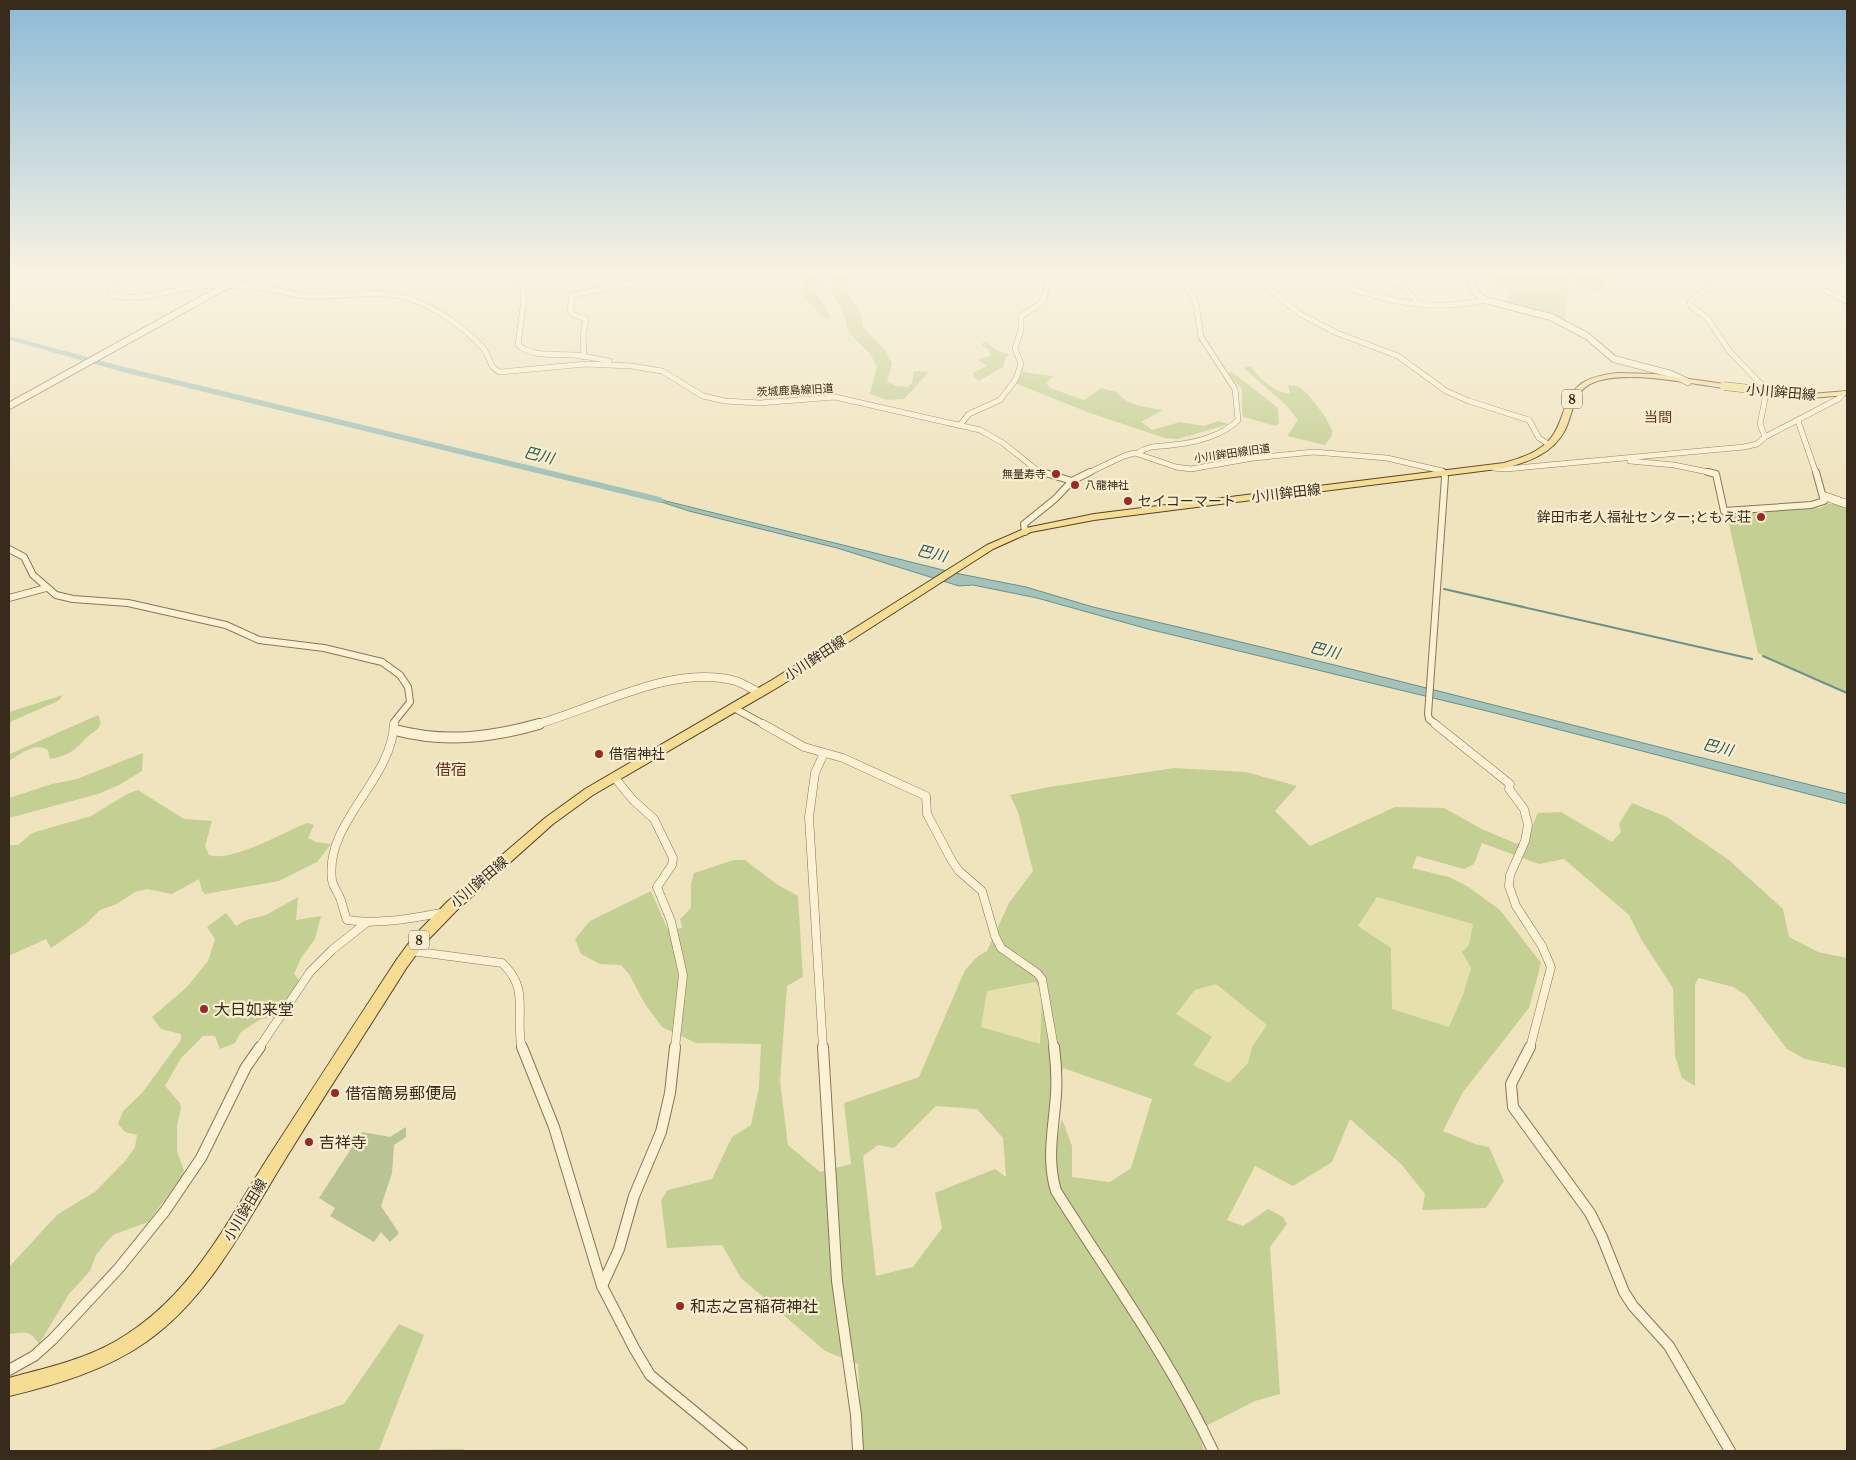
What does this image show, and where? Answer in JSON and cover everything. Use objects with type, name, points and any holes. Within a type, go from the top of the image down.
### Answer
[{"type":"main road","name":"小川鉾田線","points":[[9,1387],[73,1369],[115,1351],[152,1326],[187,1293],[226,1243],[326,1081],[411,950],[446,912],[564,809],[614,777],[760,693],[990,547],[1025,532],[1094,517],[1493,468],[1527,458],[1548,444],[1560,432],[1576,391],[1590,381],[1623,375],[1811,396],[1845,394]]},
{"type":"street","points":[[9,406],[119,344]]},
{"type":"street","name":"茨城鹿島線旧道","points":[[478,344],[488,353],[493,370],[499,373],[586,364],[630,366],[662,371],[703,396],[720,400],[760,403],[832,396],[960,425],[980,430],[994,437],[1042,473],[1072,482]]},
{"type":"street","points":[[518,344],[522,350],[548,355],[584,356],[630,366]]},
{"type":"street","points":[[583,344],[584,356]]},
{"type":"street","points":[[960,425],[969,414],[1000,400],[1016,379],[1021,364],[1015,348],[1016,344]]},
{"type":"street","points":[[1025,532],[1024,524],[1055,499],[1072,482],[1122,457],[1138,453],[1144,448],[1177,445],[1224,431],[1236,424],[1238,420],[1235,389],[1206,344]]},
{"type":"street","points":[[1367,344],[1391,353],[1412,365],[1446,391],[1469,401],[1529,420],[1539,438],[1548,444]]},
{"type":"street","points":[[1596,344],[1614,359],[1666,372],[1688,382]]},
{"type":"street","points":[[1725,344],[1765,388],[1766,394],[1760,424],[1765,437]]},
{"type":"street","points":[[1493,468],[1506,469],[1617,460],[1674,452],[1744,447],[1757,444],[1765,437],[1798,421],[1845,394]]},
{"type":"street","points":[[1617,460],[1674,465],[1716,474],[1724,511],[1811,505],[1824,501],[1824,496],[1798,421]]},
{"type":"street","name":"小川鉾田線旧道","points":[[1138,453],[1176,467],[1190,469],[1302,452],[1332,452],[1387,458],[1432,467],[1444,474]]},
{"type":"street","points":[[1444,474],[1443,516],[1428,706],[1429,719],[1510,784],[1509,789],[1528,814],[1529,824],[1509,883],[1510,893],[1541,942],[1551,967],[1531,1045],[1511,1084],[1514,1107],[1520,1119],[1590,1214],[1602,1237],[1624,1292],[1633,1306],[1669,1346],[1730,1451]]},
{"type":"street","points":[[1824,496],[1847,504]]},
{"type":"street","points":[[9,549],[24,557],[33,575],[56,595],[73,599],[128,603],[226,625],[259,640],[324,648],[363,656],[382,662],[400,675],[408,687],[410,702],[394,722],[395,730],[379,771],[352,812],[333,858],[333,885],[341,898],[346,920],[366,923],[393,921],[446,912]]},
{"type":"street","points":[[9,598],[46,588]]},
{"type":"street","points":[[395,730],[426,737],[455,738],[498,734],[556,719],[650,687],[691,677],[730,680],[749,685],[760,693]]},
{"type":"street","points":[[734,708],[791,740],[843,758],[926,796],[925,807],[927,814],[952,861],[959,871],[982,891],[995,936],[1001,948],[1037,973],[1042,979],[1053,1049],[1056,1092],[1051,1124],[1053,1183],[1061,1199],[1142,1322],[1187,1395],[1213,1451]]},
{"type":"street","points":[[824,753],[815,773],[809,817],[837,1280],[856,1415],[858,1451]]},
{"type":"street","points":[[602,1286],[619,1249],[634,1196],[661,1132],[670,1093],[683,975],[671,921],[657,887],[672,865],[673,858],[654,819],[633,800],[614,777]]},
{"type":"street","points":[[9,1370],[34,1356],[54,1339],[119,1268],[165,1211],[201,1158],[246,1067],[310,972],[338,944],[366,923]]},
{"type":"street","points":[[411,950],[502,963],[513,972],[519,988],[520,1040],[522,1048],[554,1127],[602,1286],[634,1348],[650,1374],[687,1407],[742,1451]]},
{"type":"shaded area","points":[[1377,897],[1473,924],[1469,945],[1471,968],[1463,995],[1449,1027],[1392,1009],[1391,948],[1358,926]]},
{"type":"shaded area","points":[[1034,982],[1042,992],[1039,1045],[981,1027],[986,991]]},
{"type":"shaded area","points":[[1216,984],[1267,1025],[1252,1047],[1248,1063],[1229,1083],[1192,1065],[1176,1014],[1195,990]]},
{"type":"green space","points":[[860,344],[879,344],[885,350],[892,363],[887,382],[897,386],[908,387],[912,383],[914,371],[929,372],[904,399],[887,400],[870,394],[877,366],[870,354]]},
{"type":"green space","points":[[981,344],[988,344],[998,351],[1010,355],[1006,357],[1003,367],[979,381],[973,376],[973,373],[987,366],[978,360],[991,355]]},
{"type":"green space","points":[[1250,366],[1262,380],[1273,388],[1284,393],[1290,393],[1288,385],[1299,387],[1313,400],[1332,431],[1331,437],[1325,445],[1287,436],[1298,420],[1286,405],[1244,368]]},
{"type":"green space","points":[[1023,372],[1053,376],[1046,383],[1050,388],[1084,400],[1101,388],[1117,392],[1121,397],[1132,403],[1163,410],[1141,422],[1152,430],[1180,422],[1204,426],[1218,421],[1229,424],[1178,439],[1165,438],[1090,413],[1015,383]]},
{"type":"green space","points":[[1232,372],[1278,408],[1279,423],[1276,426],[1244,417],[1242,413],[1242,389],[1228,374]]},
{"type":"green space","points":[[1828,504],[1847,506],[1847,692],[1758,653],[1726,511],[1820,508]]},
{"type":"green space","points":[[63,695],[58,701],[12,721],[9,725],[9,712]]},
{"type":"green space","points":[[98,715],[100,720],[99,727],[74,750],[65,755],[50,759],[48,750],[38,747],[28,750],[9,761],[9,755],[12,753]]},
{"type":"green space","points":[[143,753],[142,771],[119,785],[98,794],[9,818],[9,798],[52,784],[77,779]]},
{"type":"green space","points":[[1174,768],[1246,772],[1297,786],[1275,811],[1310,846],[1395,807],[1444,808],[1482,829],[1517,844],[1527,837],[1538,813],[1561,812],[1612,842],[1621,832],[1619,824],[1632,803],[1667,817],[1730,861],[1783,909],[1789,937],[1818,952],[1847,958],[1847,1068],[1805,1059],[1787,1049],[1746,995],[1733,987],[1699,978],[1695,984],[1695,1086],[1682,1078],[1675,1056],[1673,988],[1641,939],[1629,915],[1564,859],[1539,864],[1482,843],[1474,864],[1464,869],[1417,856],[1412,868],[1449,877],[1467,886],[1500,910],[1541,963],[1529,1008],[1463,1092],[1443,1131],[1475,1144],[1489,1147],[1504,1181],[1486,1208],[1422,1210],[1425,1194],[1402,1165],[1350,1119],[1332,1162],[1293,1186],[1255,1166],[1227,1220],[1243,1226],[1268,1209],[1283,1217],[1287,1224],[1270,1247],[1280,1394],[1255,1401],[1198,1430],[1204,1451],[862,1451],[858,1364],[825,1351],[741,1278],[722,1245],[667,1248],[661,1200],[668,1190],[712,1179],[732,1137],[751,1125],[759,1087],[761,1044],[696,1043],[662,1027],[645,1004],[629,974],[621,965],[600,964],[581,954],[575,939],[590,921],[651,891],[668,930],[682,928],[680,919],[691,908],[691,884],[694,873],[734,860],[745,860],[778,885],[798,896],[803,977],[787,986],[780,1081],[788,1145],[820,1172],[851,1164],[844,1103],[919,1077],[965,970],[978,956],[987,951],[1009,903],[1033,871],[1018,812],[1010,795],[1049,787]],"holes":[[[1377,897],[1473,924],[1469,945],[1462,952],[1471,968],[1463,995],[1449,1027],[1392,1009],[1391,948],[1358,926]],[[1035,982],[1042,992],[1040,1044],[981,1027],[987,991]],[[1216,984],[1267,1025],[1252,1047],[1248,1063],[1229,1083],[1193,1065],[1212,1037],[1176,1014],[1195,990]],[[1063,1068],[1152,1099],[1131,1168],[1110,1182],[1072,1177],[1072,1146],[1062,1119],[1057,1139],[1050,1135]],[[936,1106],[977,1109],[1003,1138],[1006,1177],[995,1169],[935,1193],[942,1228],[913,1267],[876,1276],[863,1156],[878,1145],[894,1148]]]},
{"type":"green space","points":[[138,790],[184,819],[212,821],[205,846],[209,855],[230,855],[244,851],[307,823],[314,825],[308,838],[316,842],[331,844],[317,862],[279,881],[205,894],[202,891],[199,879],[172,894],[147,889],[135,892],[117,904],[100,910],[86,924],[51,948],[46,939],[9,956],[9,845],[18,845],[32,833],[91,816],[127,794]]},
{"type":"green space","points":[[298,897],[296,920],[321,916],[315,939],[301,958],[294,974],[300,981],[278,1017],[261,1019],[241,1032],[235,1043],[220,1049],[215,1036],[203,1036],[181,1058],[165,1086],[180,1103],[181,1108],[177,1126],[177,1151],[184,1171],[181,1178],[148,1222],[115,1234],[108,1240],[96,1255],[90,1271],[69,1294],[39,1344],[27,1333],[9,1334],[9,1267],[57,1215],[96,1191],[126,1160],[135,1147],[137,1135],[125,1132],[118,1124],[123,1111],[142,1093],[181,1040],[181,1034],[161,1029],[152,1017],[186,988],[208,961],[215,939],[207,927],[226,913],[236,926],[246,920],[266,915]]},
{"type":"green space","points":[[406,1127],[406,1137],[394,1145],[392,1173],[381,1206],[399,1233],[390,1242],[381,1232],[374,1242],[330,1216],[335,1208],[319,1198],[362,1132],[390,1137]]},
{"type":"green space","points":[[399,1324],[424,1335],[379,1450],[464,1449],[464,1451],[207,1451],[344,1404]]},
{"type":"water","points":[[634,493],[955,573],[1026,587],[1093,607],[1376,675],[1847,794],[1847,804],[1491,712],[1148,629],[1037,598],[973,585],[959,586],[837,548],[689,511]]},
{"type":"waterway","name":"巴川","points":[[31,344],[126,370],[660,500]]},
{"type":"waterway","points":[[1444,589],[1752,659]]},
{"type":"waterway","points":[[1763,656],[1847,693]]},
{"type":"place","name":"無量寿寺","points":[[1056,474]]},
{"type":"place","name":"八龍神社","points":[[1075,485]]},
{"type":"place","name":"セイコーマート","points":[[1128,501]]},
{"type":"place","name":"鉾田市老人福祉センター;ともえ荘","points":[[1761,517]]},
{"type":"place","name":"借宿神社","points":[[599,754]]},
{"type":"place","name":"大日如来堂","points":[[204,1009]]},
{"type":"place","name":"借宿簡易郵便局","points":[[335,1093]]},
{"type":"place","name":"吉祥寺","points":[[309,1142]]},
{"type":"place","name":"和志之宮稲荷神社","points":[[680,1306]]},
{"type":"district","name":"当間","points":[[1658,417]]},
{"type":"district","name":"借宿","points":[[451,769]]}]
